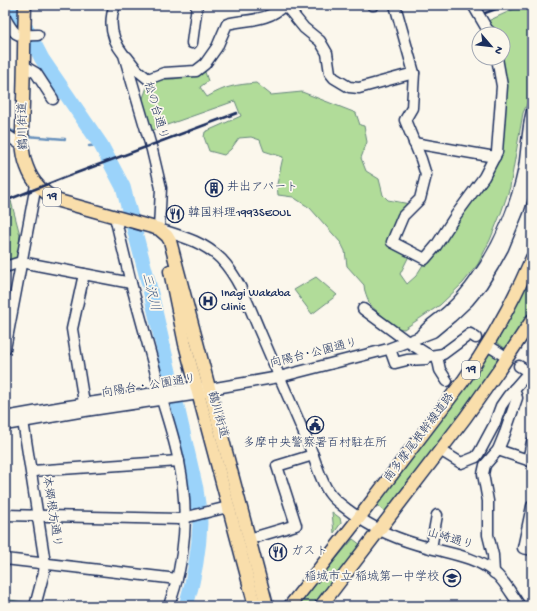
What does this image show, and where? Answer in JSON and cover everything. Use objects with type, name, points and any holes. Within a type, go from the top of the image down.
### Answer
[{"type":"main road","name":"鶴川街道","points":[[25,8],[29,35],[24,51],[22,127],[26,166],[36,185],[49,196],[59,201],[159,229],[167,236],[172,247],[267,606]]},
{"type":"main road","name":"鶴川街道","points":[[159,229],[172,277],[185,344],[255,606]]},
{"type":"main road","name":"南多摩尾根幹線道路","points":[[290,606],[360,518],[479,359],[507,312],[532,258]]},
{"type":"main road","name":"南多摩尾根幹線道路","points":[[321,606],[440,450],[499,370],[532,320]]},
{"type":"street","name":"松の台通り","points":[[115,5],[111,18],[112,33],[124,55],[152,150],[161,188],[159,229]]},
{"type":"street","points":[[192,43],[197,5]]},
{"type":"street","points":[[124,55],[131,60],[138,70],[148,79],[164,74],[196,71],[205,64],[217,47],[227,24],[260,19],[269,16],[278,11],[284,5],[304,28],[320,41],[327,53],[330,73],[334,78],[349,87],[359,88],[414,73]]},
{"type":"street","points":[[395,5],[414,73],[412,108],[405,120],[426,175],[420,199],[404,216],[392,242],[425,259],[436,246],[456,214],[484,177],[497,152],[502,86],[498,66]]},
{"type":"street","points":[[473,5],[485,26]]},
{"type":"street","points":[[5,18],[14,33],[29,35]]},
{"type":"street","points":[[24,66],[36,73],[53,99]]},
{"type":"street","name":"向陽台･公園通り","points":[[422,335],[428,326],[447,312],[462,297],[487,264],[496,246],[508,220],[519,187],[524,168],[532,111]]},
{"type":"street","points":[[5,134],[23,143]]},
{"type":"street","points":[[414,143],[495,157]]},
{"type":"street","name":"向陽台･公園通り","points":[[210,389],[279,377],[390,349],[422,335],[433,332],[468,301],[482,284],[493,266],[503,248],[519,209],[526,188],[532,160]]},
{"type":"street","points":[[5,349],[36,185]]},
{"type":"street","points":[[117,217],[131,283],[164,395],[179,461],[188,517],[178,579],[169,606]]},
{"type":"street","name":"山崎通り","points":[[159,229],[198,243],[209,249],[227,266],[242,292],[313,455],[324,486],[329,494],[379,531],[396,538],[468,558],[494,573],[503,582],[520,606]]},
{"type":"street","points":[[5,267],[21,262],[131,283]]},
{"type":"street","points":[[84,274],[72,328],[84,407]]},
{"type":"street","points":[[363,309],[408,342],[432,355],[447,381]]},
{"type":"street","points":[[390,349],[395,363],[406,360],[426,359],[432,355],[443,354],[470,334],[476,338]]},
{"type":"street","points":[[492,348],[503,355]]},
{"type":"street","points":[[440,450],[461,462],[476,457],[485,443],[501,406],[514,389],[531,372],[519,366]]},
{"type":"street","name":"向陽台・公園通り","points":[[5,417],[210,389]]},
{"type":"street","points":[[494,573],[493,555],[488,535],[488,501],[483,474],[485,465],[498,450],[506,434],[517,398],[514,389]]},
{"type":"street","name":"向陽台・公園通り","points":[[5,425],[84,407]]},
{"type":"street","name":"本郷根方通り","points":[[23,421],[32,470],[45,563],[35,606]]},
{"type":"street","points":[[498,450],[530,461],[532,442]]},
{"type":"street","points":[[249,538],[296,525],[277,466],[313,455]]},
{"type":"street","points":[[32,470],[179,461]]},
{"type":"street","points":[[532,506],[523,548],[532,550]]},
{"type":"street","points":[[5,515],[179,519],[228,507]]},
{"type":"street","points":[[431,548],[437,515]]},
{"type":"street","points":[[5,559],[178,579]]},
{"type":"green space","points":[[523,5],[532,5],[532,92],[523,113],[510,187],[490,240],[478,264],[463,283],[440,305],[404,329],[396,328],[369,304],[364,285],[347,266],[345,251],[341,243],[310,208],[293,197],[278,195],[277,184],[283,157],[264,151],[260,140],[251,137],[239,138],[231,149],[224,155],[209,151],[204,137],[205,132],[241,116],[235,101],[150,131],[142,101],[147,87],[157,79],[174,79],[205,72],[208,81],[200,87],[207,97],[220,90],[242,84],[256,83],[271,95],[302,92],[356,113],[360,125],[364,126],[367,142],[361,158],[366,171],[379,179],[383,195],[388,200],[410,204],[388,242],[410,254],[400,274],[407,284],[416,276],[501,155],[501,66],[511,66],[511,26],[491,26],[488,21]]},
{"type":"green space","points":[[11,201],[20,235],[18,258],[5,261],[5,204]]},
{"type":"green space","points":[[532,269],[532,311],[508,350],[494,341]]},
{"type":"green space","points":[[316,277],[337,295],[312,314],[294,290]]},
{"type":"green space","points":[[488,352],[501,360],[440,444],[408,481],[385,512],[375,504]]},
{"type":"green space","points":[[332,512],[340,518],[341,523],[334,533]]},
{"type":"green space","points":[[353,539],[361,545],[338,576],[324,590],[312,606],[296,606]]},
{"type":"green space","points":[[5,599],[28,603],[27,606],[5,606]]},
{"type":"waterway","name":"三沢川","points":[[14,5],[42,59],[101,145],[123,187],[149,285],[196,489],[200,519],[199,544],[196,565],[186,606]]},
{"type":"waterway","points":[[5,128],[19,134]]},
{"type":"waterway","points":[[26,136],[65,139]]},
{"type":"waterway","points":[[89,146],[101,145]]},
{"type":"railway","points":[[485,13],[507,5]]},
{"type":"railway","points":[[5,201],[237,113]]},
{"type":"place","name":"井出アパート","points":[[214,188]]},
{"type":"place","name":"韓国料理1993SEOUL","points":[[175,214]]},
{"type":"place","name":"Inagi Wakaba Clinic","points":[[208,301]]},
{"type":"place","name":"多摩中央警察署百村駐在所","points":[[315,425]]},
{"type":"place","name":"ガスト","points":[[278,552]]},
{"type":"place","name":"稲城市立 稲城第一中学校","points":[[452,578]]}]
